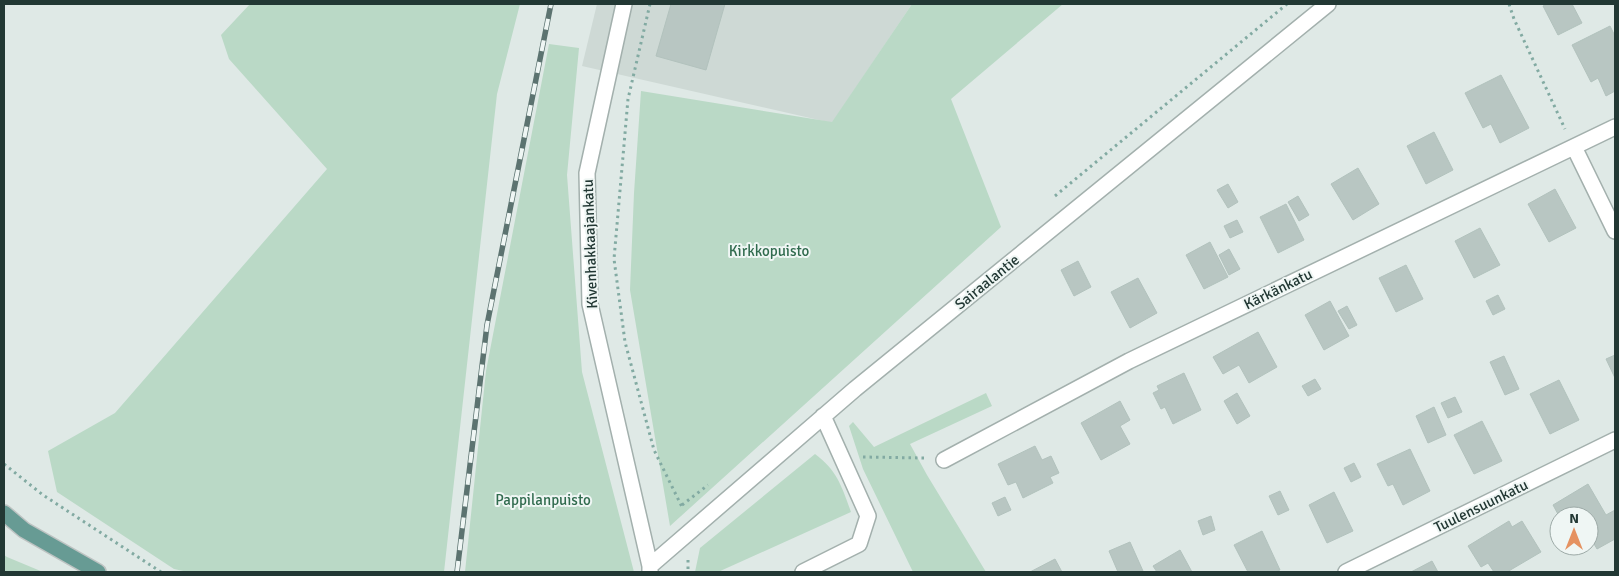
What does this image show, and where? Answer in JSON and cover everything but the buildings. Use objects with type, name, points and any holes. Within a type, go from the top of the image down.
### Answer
[{"type":"main road","points":[[4,513],[24,530],[98,572]]},
{"type":"street","name":"Kivenhakkaajankatu","points":[[624,4],[587,173],[590,304],[650,569]]},
{"type":"street","name":"Sairaalantie","points":[[650,569],[823,416],[1328,4]]},
{"type":"street","name":"Kärkänkatu","points":[[944,460],[1129,361],[1615,127]]},
{"type":"street","points":[[1574,147],[1615,231]]},
{"type":"street","points":[[804,572],[859,544],[868,516],[823,416]]},
{"type":"street","name":"Tuulensuunkatu","points":[[1346,572],[1615,440]]},
{"type":"path","points":[[650,4],[628,99],[614,259],[625,342],[654,450],[682,505]]},
{"type":"path","points":[[1509,4],[1514,19],[1574,147]]},
{"type":"path","points":[[840,451],[861,457],[914,457],[944,460]]},
{"type":"path","points":[[4,464],[43,495],[161,572]]},
{"type":"shaded area","points":[[597,4],[912,4],[832,123],[582,66]]},
{"type":"green space","points":[[250,4],[520,4],[497,94],[444,572],[188,572],[174,569],[57,492],[48,451],[115,413],[327,169],[229,59],[221,35]]},
{"type":"green space","name":"Kirkkopuisto","points":[[912,4],[1063,4],[951,99],[1001,227],[670,526],[630,290],[641,91],[832,122]]},
{"type":"green space","name":"Pappilanpuisto","points":[[549,44],[579,48],[567,175],[582,372],[634,572],[465,572],[486,371]]},
{"type":"green space","points":[[986,393],[992,406],[910,444],[986,572],[913,572],[863,469],[849,426],[853,422],[874,447]]},
{"type":"green space","points":[[815,454],[834,473],[851,512],[718,572],[695,572],[700,548]]},
{"type":"green space","points":[[4,555],[7,557],[43,572],[4,572]]},
{"type":"railway","points":[[457,572],[487,325],[551,4]]}]
